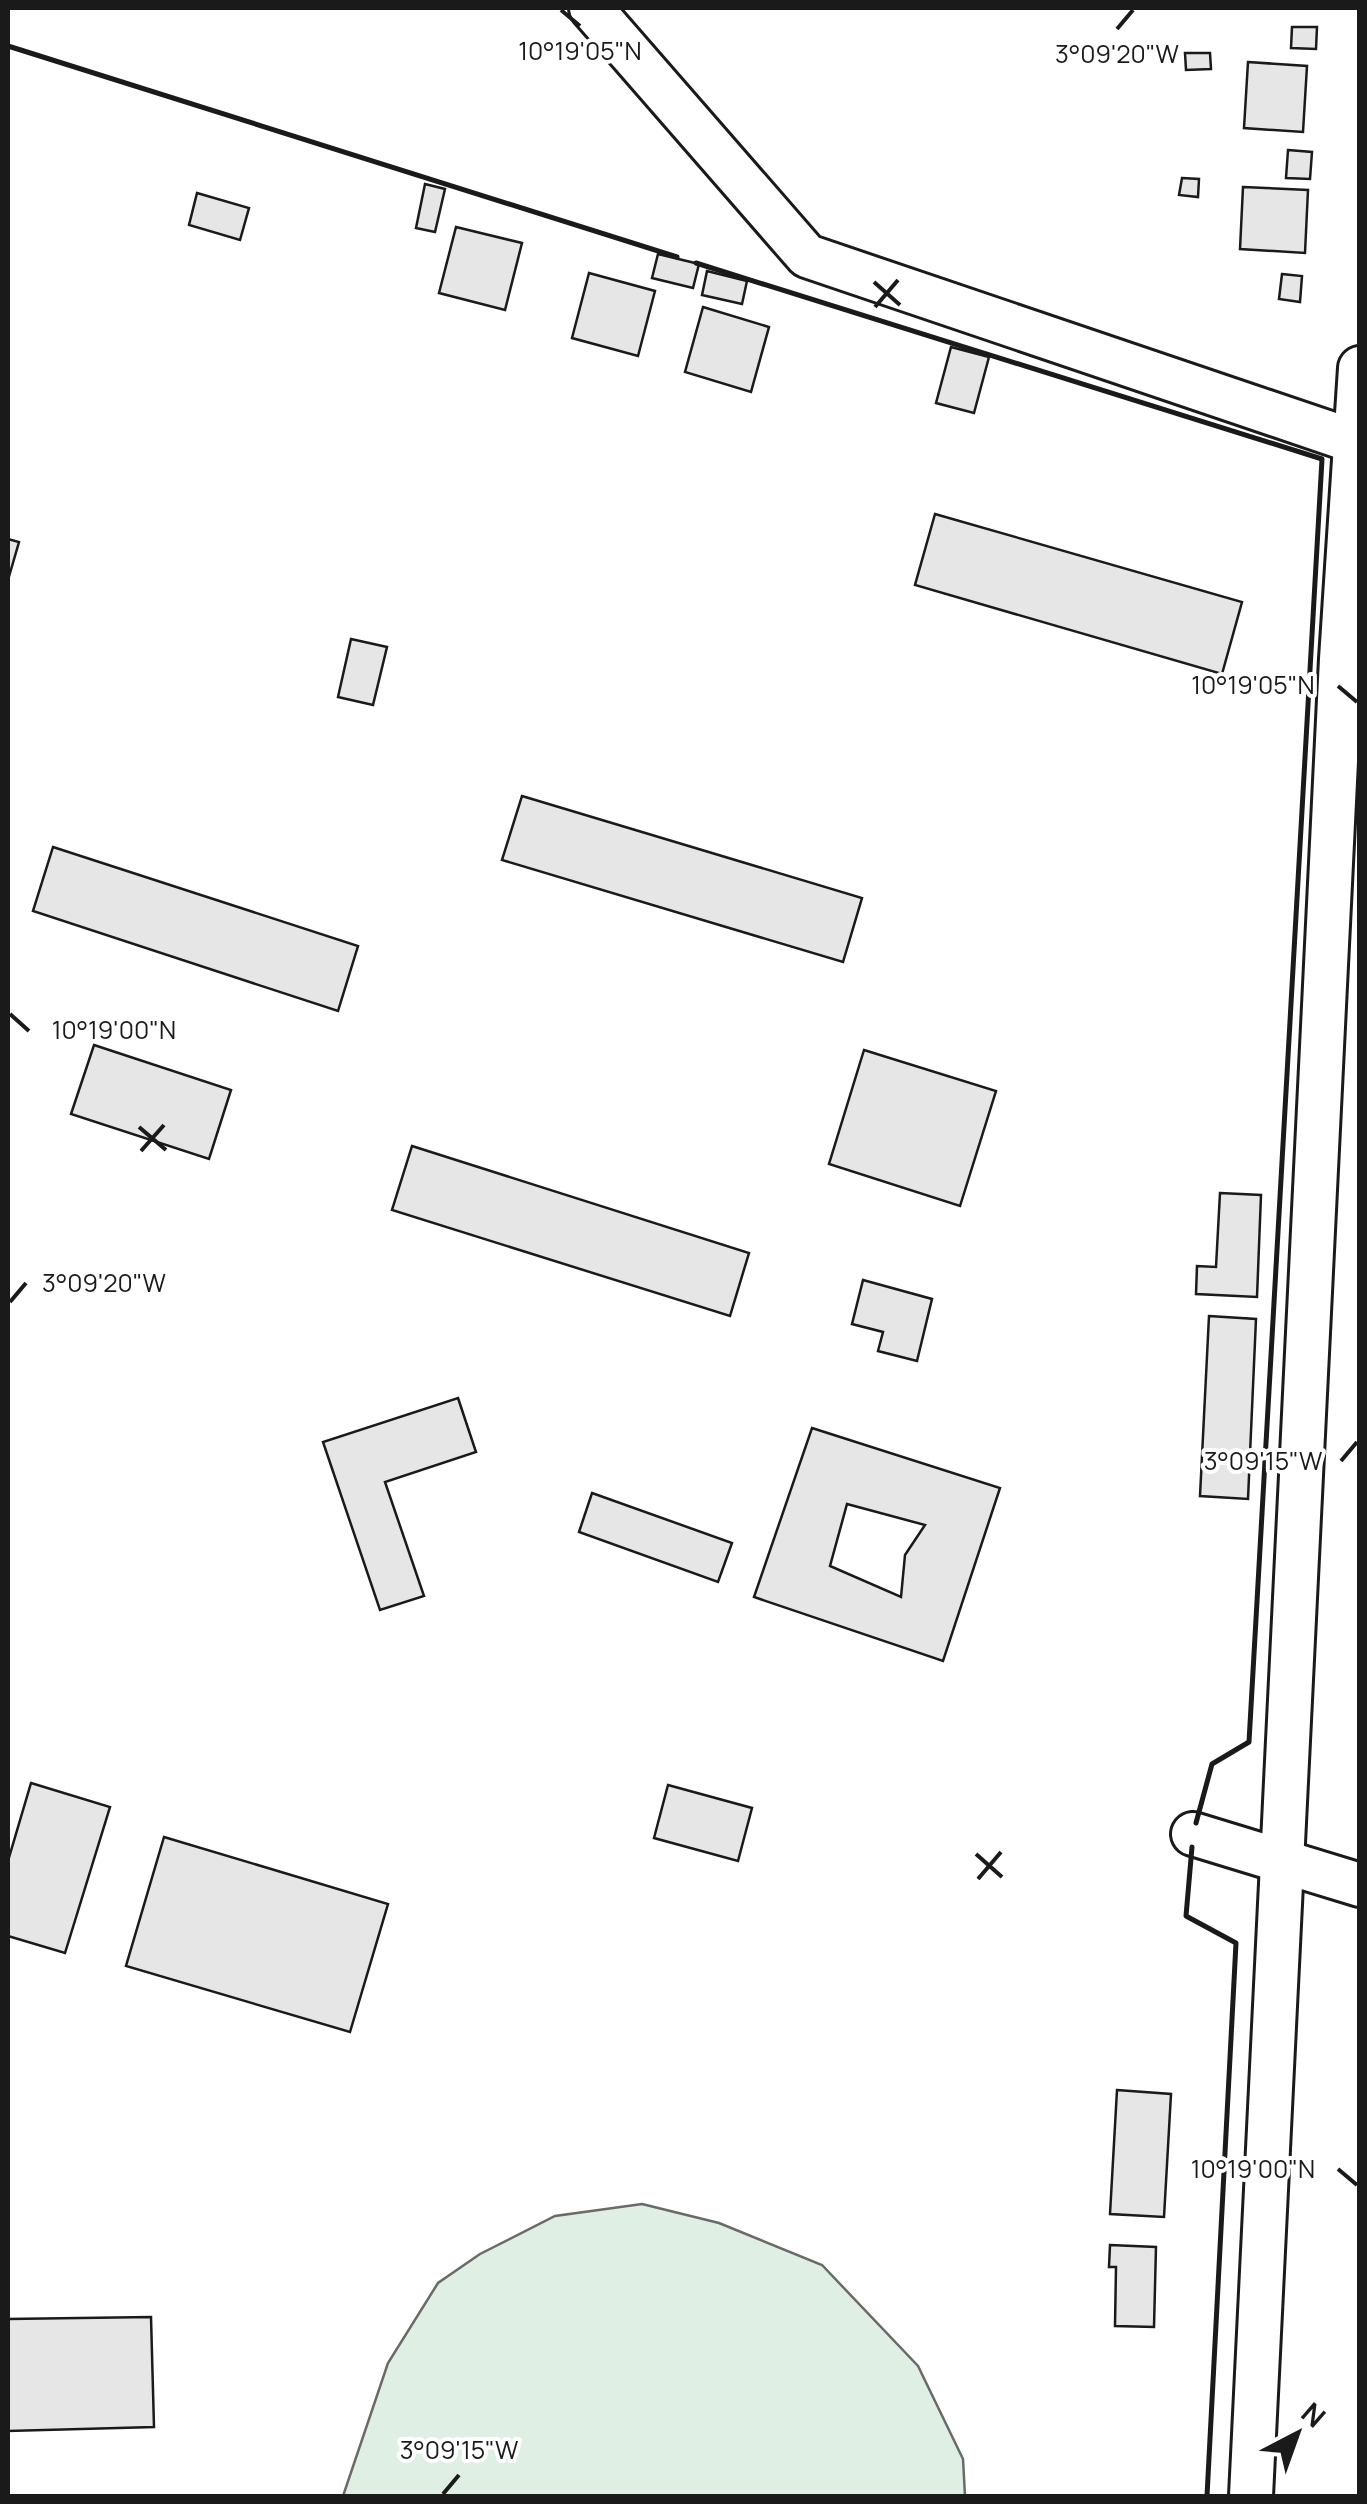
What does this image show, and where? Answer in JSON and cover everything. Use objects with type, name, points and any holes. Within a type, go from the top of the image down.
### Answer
[{"type":"street","points":[[590,8],[807,256],[1353,440]]},
{"type":"street","points":[[1251,2496],[1280,1861],[1353,440],[1360,368]]},
{"type":"street","points":[[1193,1834],[1360,1885]]},
{"type":"green space","points":[[642,2204],[719,2223],[822,2265],[918,2366],[963,2459],[965,2496],[343,2496],[388,2363],[438,2283],[480,2254],[555,2216]]},
{"type":"building","points":[[1292,27],[1317,27],[1316,49],[1291,48]]},
{"type":"building","points":[[1185,53],[1210,53],[1211,69],[1186,70]]},
{"type":"building","points":[[1248,62],[1307,66],[1303,132],[1244,128]]},
{"type":"building","points":[[1288,150],[1312,152],[1310,179],[1286,178]]},
{"type":"building","points":[[1182,178],[1199,179],[1198,197],[1179,195]]},
{"type":"building","points":[[425,184],[445,189],[435,232],[416,228]]},
{"type":"building","points":[[1243,187],[1308,190],[1305,253],[1240,249]]},
{"type":"building","points":[[197,193],[249,208],[240,240],[189,225]]},
{"type":"building","points":[[456,227],[522,243],[505,310],[439,293]]},
{"type":"building","points":[[658,254],[699,264],[693,288],[652,278]]},
{"type":"building","points":[[707,271],[747,281],[742,304],[702,295]]},
{"type":"building","points":[[589,273],[655,291],[638,356],[572,338]]},
{"type":"building","points":[[1282,274],[1302,276],[1300,302],[1279,299]]},
{"type":"building","points":[[703,307],[769,327],[751,392],[685,372]]},
{"type":"building","points":[[951,347],[989,357],[974,413],[936,403]]},
{"type":"building","points":[[935,514],[1242,602],[1222,674],[915,585]]},
{"type":"building","points":[[8,539],[19,542],[8,580]]},
{"type":"building","points":[[351,639],[387,647],[373,705],[338,697]]},
{"type":"building","points":[[522,796],[862,898],[843,962],[502,860]]},
{"type":"building","points":[[53,847],[358,946],[338,1011],[33,911]]},
{"type":"building","points":[[94,1045],[231,1090],[209,1159],[71,1114]]},
{"type":"building","points":[[864,1050],[996,1091],[960,1206],[829,1164]]},
{"type":"building","points":[[412,1146],[749,1253],[730,1316],[392,1210]]},
{"type":"building","points":[[1220,1193],[1261,1195],[1257,1297],[1196,1294],[1197,1266],[1216,1267]]},
{"type":"building","points":[[863,1280],[932,1299],[917,1361],[878,1351],[883,1332],[852,1324]]},
{"type":"building","points":[[1209,1316],[1256,1319],[1248,1499],[1200,1496]]},
{"type":"building","points":[[458,1398],[476,1452],[385,1482],[424,1596],[380,1610],[323,1442]]},
{"type":"building","points":[[812,1428],[1000,1488],[943,1661],[754,1597]],"holes":[[[847,1504],[925,1525],[905,1555],[901,1597],[830,1566]]]},
{"type":"building","points":[[592,1493],[732,1543],[718,1582],[579,1532]]},
{"type":"building","points":[[31,1783],[110,1807],[65,1953],[8,1936],[8,1861]]},
{"type":"building","points":[[668,1785],[752,1808],[738,1861],[654,1838]]},
{"type":"building","points":[[164,1837],[388,1904],[350,2032],[126,1966]]},
{"type":"building","points":[[1117,2090],[1171,2094],[1164,2217],[1110,2214]]},
{"type":"building","points":[[1110,2245],[1156,2247],[1154,2327],[1115,2326],[1116,2267],[1109,2267]]},
{"type":"building","points":[[151,2317],[154,2427],[8,2431],[8,2319]]},
{"type":"wall","points":[[8,46],[677,257]]},
{"type":"wall","points":[[696,263],[1322,459],[1249,1742],[1212,1764],[1196,1823]]},
{"type":"wall","points":[[1192,1847],[1186,1916],[1236,1943],[1207,2496]]}]
